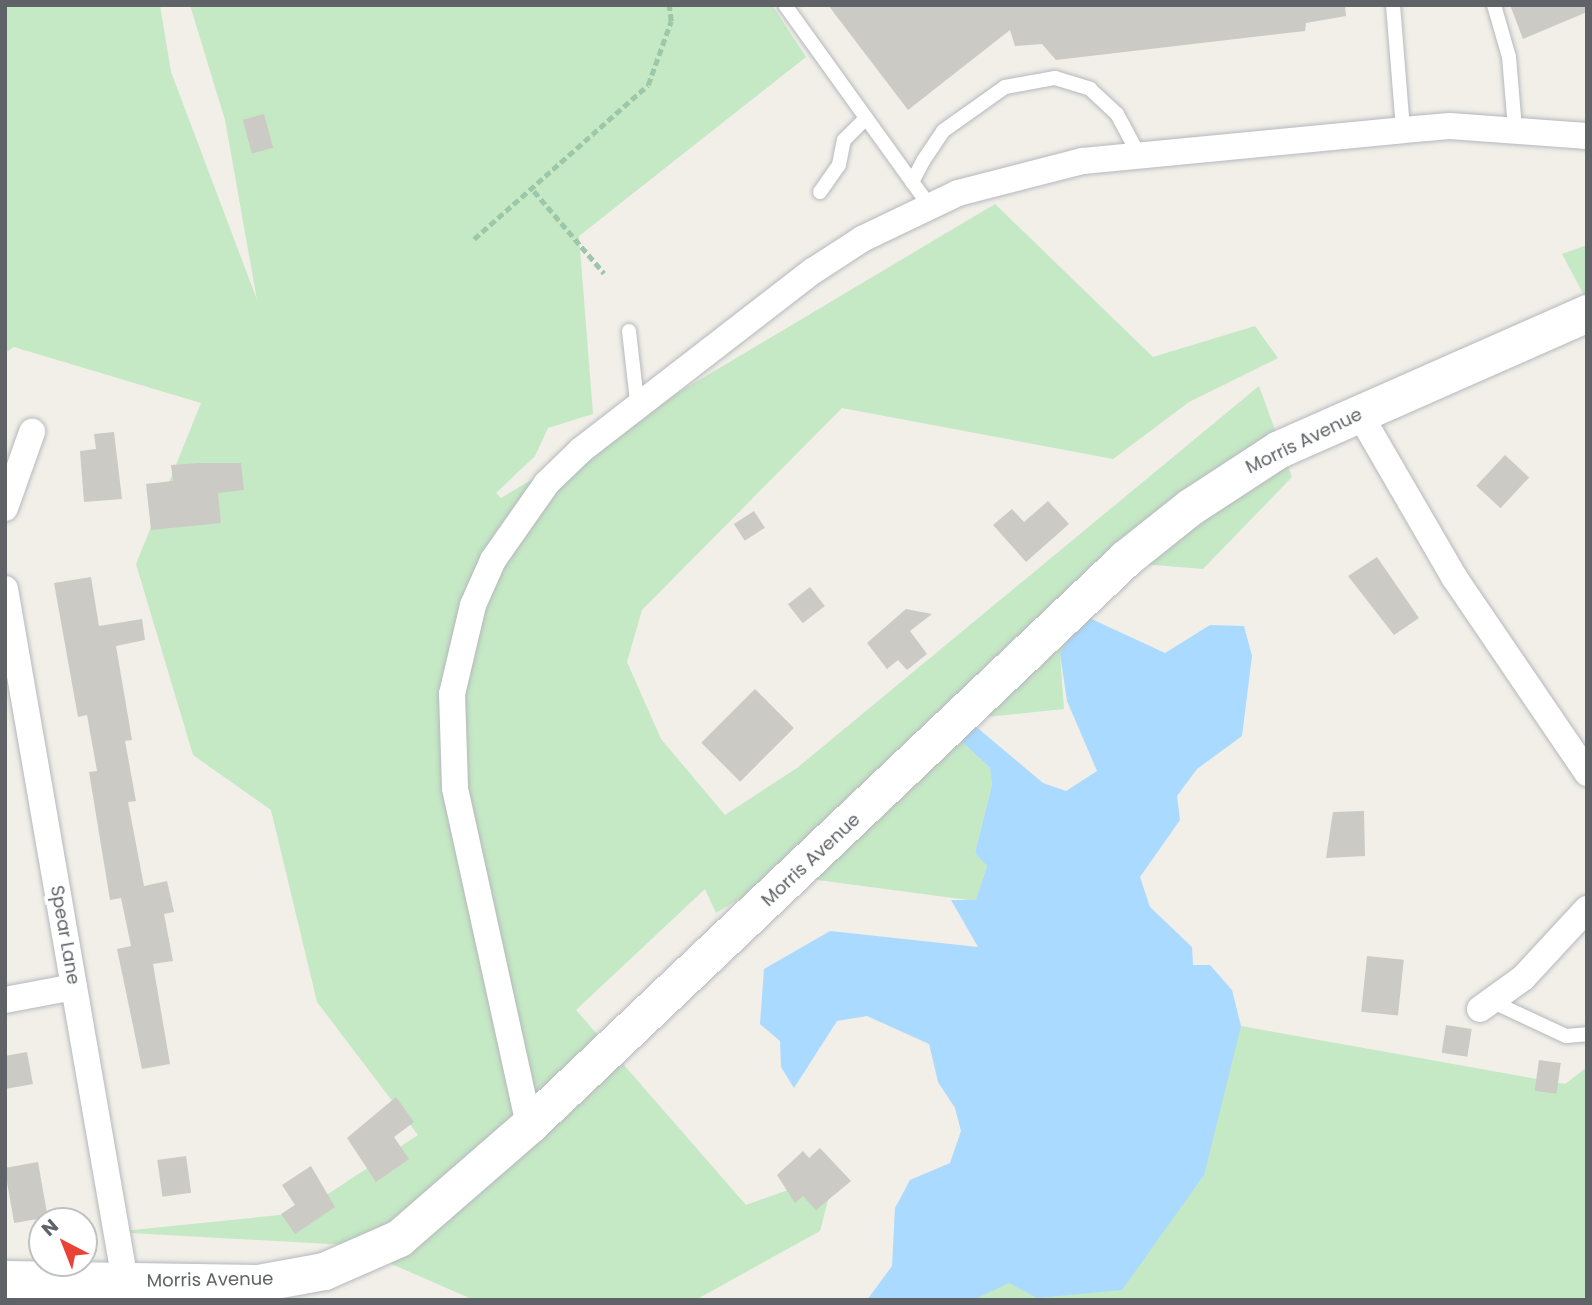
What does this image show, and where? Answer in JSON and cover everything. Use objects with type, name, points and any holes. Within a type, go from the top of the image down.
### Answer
[{"type":"street","points":[[529,1125],[455,789],[452,694],[473,603],[517,520],[581,450],[638,410],[813,271],[929,205],[1014,176],[1139,155],[1403,130],[1515,129],[1587,136]]},
{"type":"street","name":"Morris Avenue","points":[[5,1279],[258,1283],[368,1255],[428,1217],[529,1125],[1126,558],[1238,473],[1359,413],[1587,313]]},
{"type":"street","points":[[1359,413],[1454,577],[1587,774]]},
{"type":"street","points":[[5,508],[32,432]]},
{"type":"street","name":"Spear Lane","points":[[5,589],[125,1281]]},
{"type":"street","points":[[1485,1005],[1572,932],[1587,909]]},
{"type":"street","points":[[5,1000],[74,987]]},
{"type":"lane","points":[[785,5],[929,205]]},
{"type":"lane","points":[[1393,5],[1403,130]]},
{"type":"lane","points":[[1494,5],[1509,58],[1515,129]]},
{"type":"lane","points":[[912,183],[943,131],[975,107],[1005,87],[1055,78],[1090,89],[1117,114],[1139,155]]},
{"type":"lane","points":[[820,192],[839,165],[844,140],[866,118]]},
{"type":"lane","points":[[629,331],[638,410]]},
{"type":"lane","points":[[1485,1005],[1566,1036],[1587,1034]]},
{"type":"path","points":[[474,239],[534,191],[648,85],[671,21],[669,5]]},
{"type":"path","points":[[534,191],[604,272]]},
{"type":"green space","points":[[5,5],[160,5],[171,72],[257,300],[225,120],[190,5],[772,5],[806,57],[579,236],[593,414],[548,428],[535,456],[496,493],[501,498],[995,204],[1153,357],[1255,326],[1278,358],[1189,402],[1113,459],[842,408],[642,610],[627,662],[661,739],[725,815],[797,768],[1259,386],[1292,477],[1203,569],[1119,562],[1060,654],[1064,709],[967,719],[957,737],[990,768],[992,785],[975,853],[987,866],[976,901],[780,875],[716,913],[705,889],[576,1010],[746,1205],[835,1173],[820,1231],[699,1298],[704,1300],[474,1300],[348,1245],[113,1232],[299,1213],[418,1135],[317,1002],[271,810],[193,755],[136,564],[201,403],[14,347],[5,353]]},
{"type":"green space","points":[[1587,245],[1587,301],[1562,254]]},
{"type":"green space","points":[[1196,1018],[1565,1084],[1587,1067],[1587,1300],[893,1300]]},
{"type":"water","points":[[1083,615],[1165,653],[1210,625],[1244,626],[1252,656],[1242,736],[1197,769],[1177,796],[1180,820],[1140,877],[1150,907],[1192,947],[1193,965],[1210,965],[1232,990],[1241,1026],[1204,1175],[1122,1290],[1037,1298],[1009,1283],[973,1300],[867,1300],[892,1266],[895,1208],[910,1180],[950,1163],[961,1131],[955,1108],[938,1082],[929,1044],[867,1016],[837,1021],[794,1088],[781,1067],[780,1041],[760,1024],[764,969],[830,931],[978,947],[951,900],[976,900],[987,866],[975,853],[992,785],[990,768],[957,737],[967,719],[1043,783],[1066,791],[1097,771],[1067,701],[1060,654]]},
{"type":"building","points":[[828,5],[1345,5],[1346,16],[1306,23],[1305,31],[1056,60],[1042,44],[1015,46],[1010,30],[908,110]]},
{"type":"building","points":[[1510,5],[1587,5],[1587,12],[1523,39]]},
{"type":"building","points":[[264,114],[273,148],[252,154],[243,120]]},
{"type":"building","points":[[114,432],[122,499],[84,502],[80,451],[96,449],[94,434]]},
{"type":"building","points":[[1505,455],[1529,478],[1500,508],[1476,486]]},
{"type":"building","points":[[241,463],[244,490],[218,493],[221,523],[151,530],[146,484],[173,481],[171,465]]},
{"type":"building","points":[[1048,501],[1069,524],[1026,562],[993,525],[1012,509],[1024,522]]},
{"type":"building","points":[[754,511],[765,528],[745,541],[734,524]]},
{"type":"building","points":[[1377,557],[1419,618],[1394,635],[1348,576]]},
{"type":"building","points":[[91,577],[99,626],[142,619],[145,640],[116,646],[132,740],[125,741],[136,801],[128,802],[144,886],[167,881],[174,912],[164,914],[173,961],[153,964],[170,1064],[142,1069],[117,949],[131,946],[121,898],[110,900],[89,772],[97,771],[87,715],[78,717],[54,583]]},
{"type":"building","points":[[810,587],[825,606],[803,623],[788,604]]},
{"type":"building","points":[[906,609],[932,614],[910,631],[927,654],[907,670],[898,660],[887,669],[867,643]]},
{"type":"building","points":[[755,689],[794,728],[740,782],[701,743]]},
{"type":"building","points":[[1364,811],[1365,856],[1326,858],[1333,812]]},
{"type":"building","points":[[1367,956],[1404,960],[1398,1016],[1361,1012]]},
{"type":"building","points":[[1446,1025],[1472,1029],[1467,1057],[1442,1053]]},
{"type":"building","points":[[27,1052],[33,1084],[5,1089],[5,1056]]},
{"type":"building","points":[[1539,1060],[1561,1063],[1556,1094],[1535,1091]]},
{"type":"building","points":[[396,1097],[414,1122],[394,1137],[409,1159],[376,1182],[347,1138]]},
{"type":"building","points":[[820,1148],[851,1181],[816,1210],[803,1196],[795,1203],[777,1175],[803,1151],[809,1158]]},
{"type":"building","points":[[186,1156],[191,1193],[162,1197],[157,1160]]},
{"type":"building","points":[[38,1162],[46,1207],[28,1207],[28,1221],[14,1223],[5,1168]]},
{"type":"building","points":[[311,1166],[335,1207],[295,1234],[281,1214],[295,1205],[282,1185]]}]
